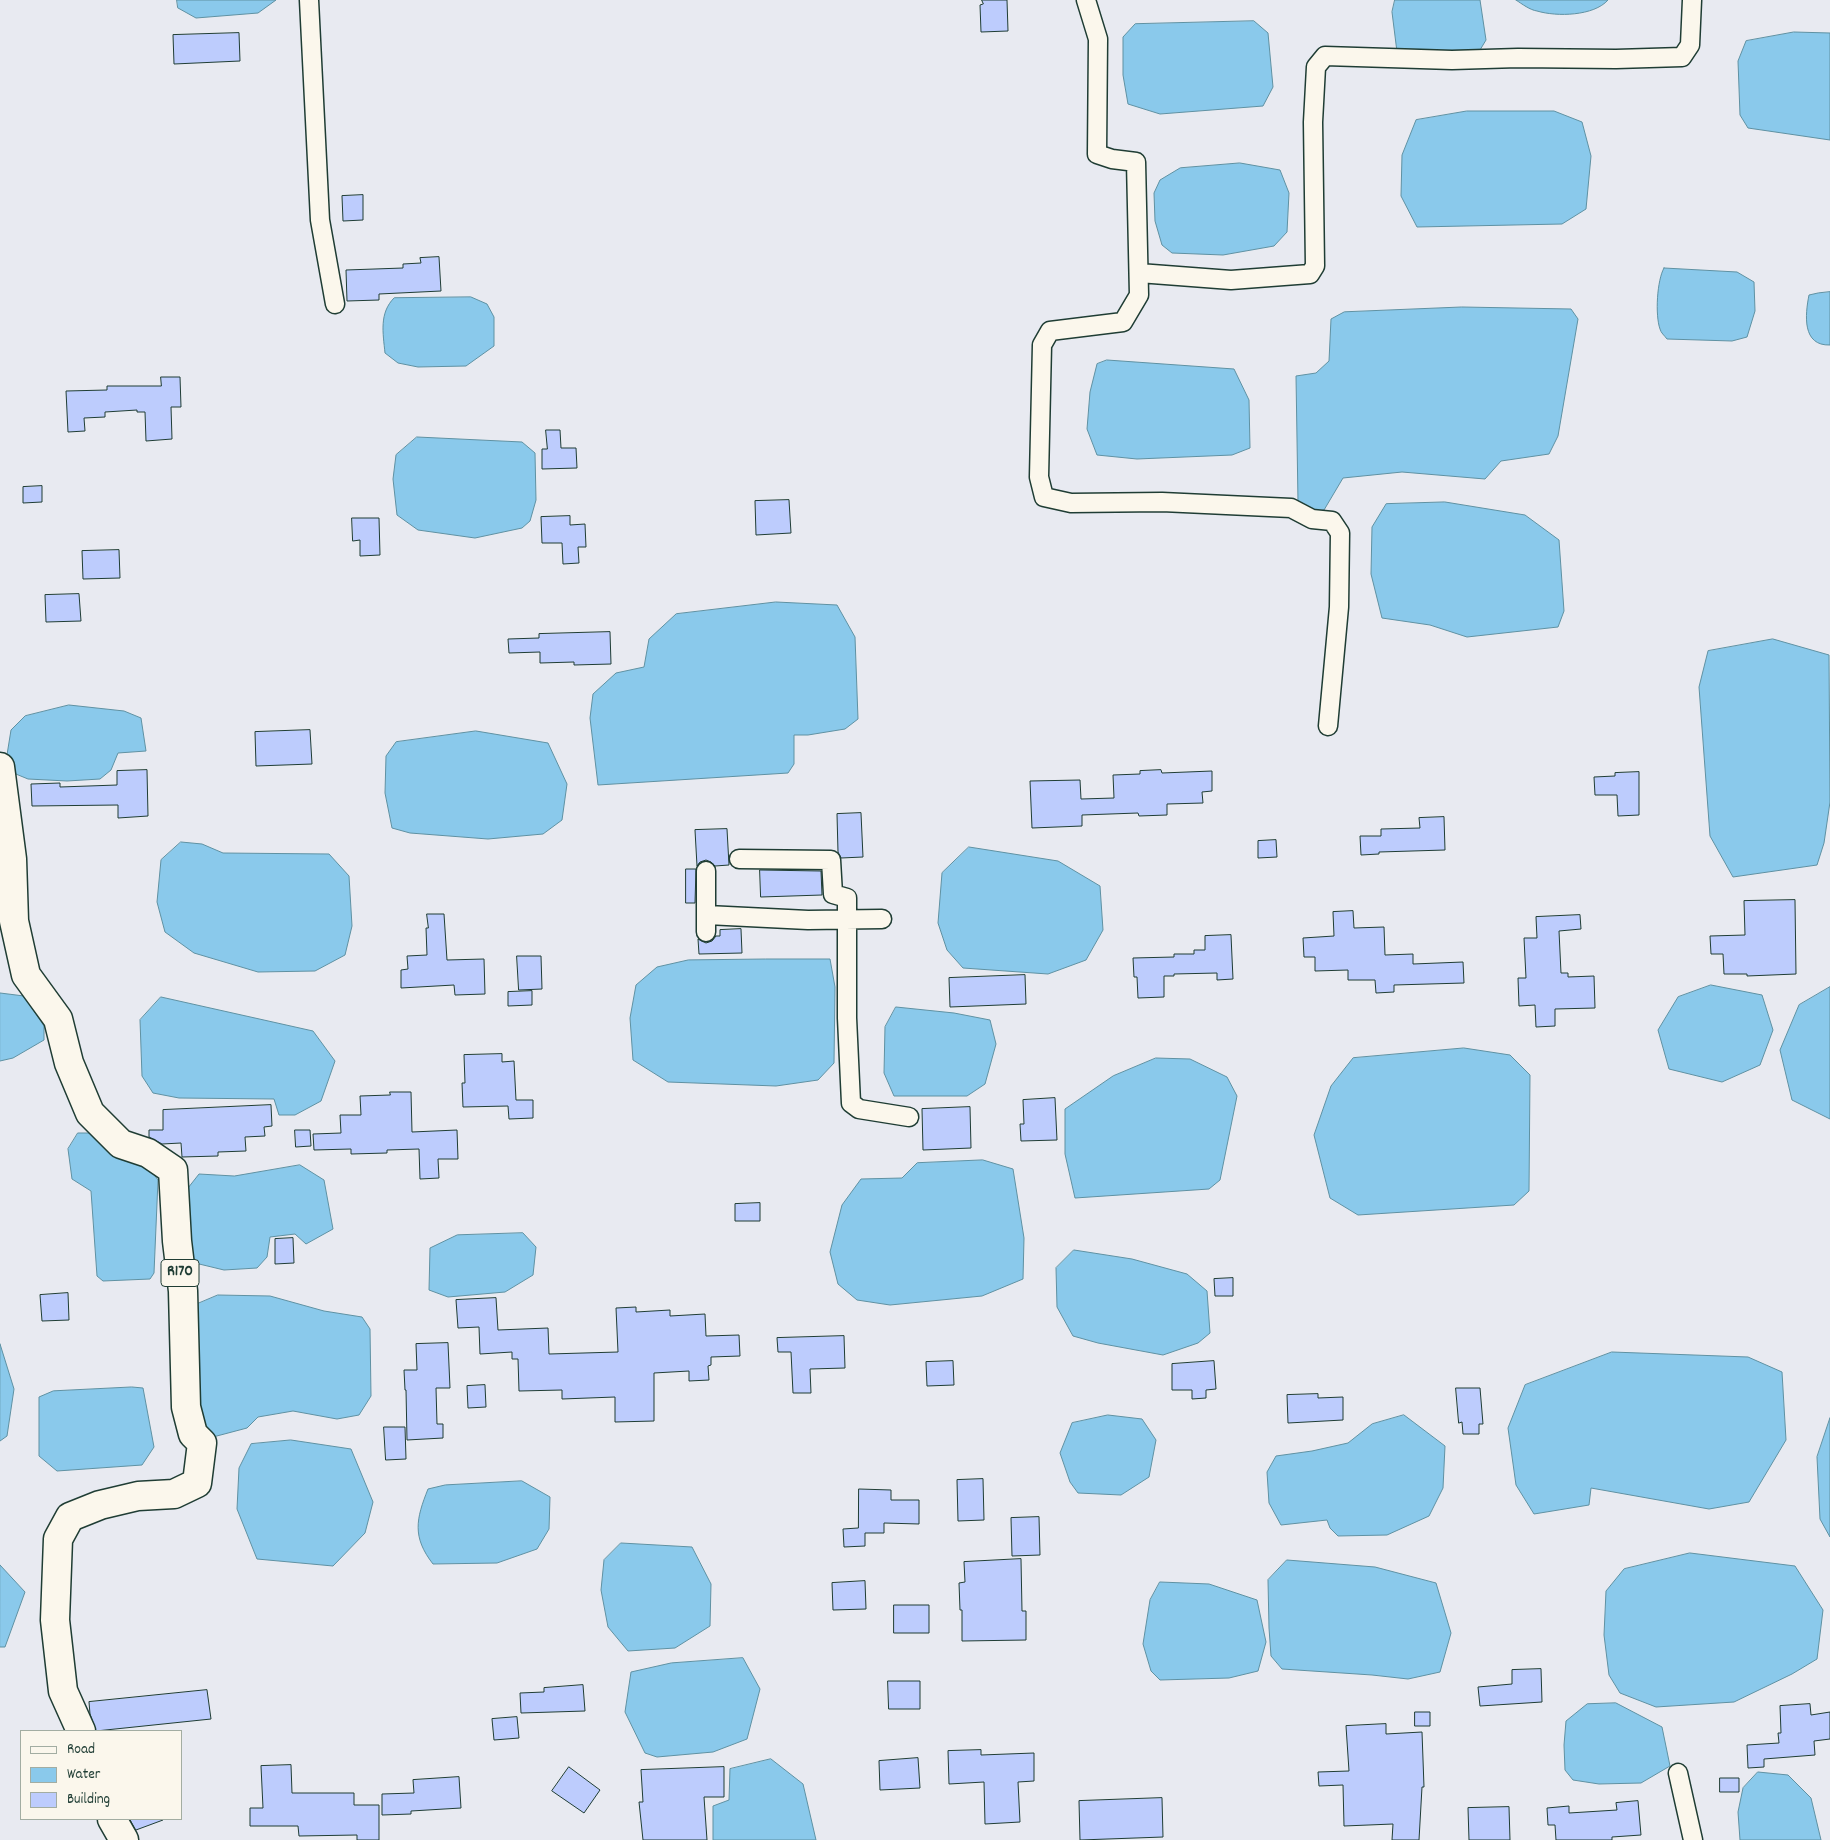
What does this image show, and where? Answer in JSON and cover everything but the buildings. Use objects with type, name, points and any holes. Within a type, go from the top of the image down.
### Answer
[{"type":"main road","name":"R170","points":[[0,766],[12,859],[14,921],[26,975],[58,1019],[69,1063],[90,1112],[121,1144],[148,1153],[173,1170],[177,1241],[183,1291],[186,1407],[193,1434],[202,1443],[197,1483],[174,1494],[138,1496],[100,1505],[70,1517],[58,1539],[56,1620],[62,1691],[81,1730]]},
{"type":"main road","points":[[113,1820],[124,1840]]},
{"type":"street","points":[[309,0],[320,220],[335,304]]},
{"type":"street","points":[[1086,0],[1098,39],[1097,154],[1112,159],[1136,162],[1139,295],[1124,322],[1050,331],[1042,346],[1039,477],[1044,497],[1071,503],[1162,502],[1291,508],[1312,519],[1332,521],[1340,533],[1339,607],[1328,726]]},
{"type":"street","points":[[1139,273],[1231,280],[1310,274],[1315,266],[1314,122],[1316,67],[1325,56],[1452,60],[1682,57],[1690,44],[1692,0]]},
{"type":"street","points":[[738,859],[831,860],[833,894],[846,898],[848,920],[847,1018],[851,1103],[859,1109],[909,1117]]},
{"type":"street","points":[[706,870],[706,923],[882,919]]},
{"type":"street","points":[[1678,1773],[1693,1840]]},
{"type":"water","points":[[177,0],[276,0],[258,13],[196,18],[178,8]]},
{"type":"water","points":[[1395,0],[1480,0],[1486,40],[1480,50],[1397,52],[1392,12]]},
{"type":"water","points":[[1516,0],[1608,0],[1602,5],[1585,12],[1555,14],[1534,10]]},
{"type":"water","points":[[1254,21],[1268,33],[1273,87],[1263,106],[1160,114],[1128,104],[1123,75],[1123,37],[1135,24]]},
{"type":"water","points":[[1794,32],[1830,33],[1830,140],[1748,128],[1740,115],[1738,61],[1746,41]]},
{"type":"water","points":[[1467,111],[1554,111],[1582,122],[1591,156],[1586,209],[1562,224],[1417,227],[1401,196],[1402,155],[1416,120]]},
{"type":"water","points":[[1240,163],[1280,170],[1289,193],[1287,232],[1274,246],[1223,255],[1172,253],[1162,245],[1155,221],[1154,193],[1160,180],[1180,168]]},
{"type":"water","points":[[1664,268],[1737,272],[1754,282],[1755,311],[1747,337],[1732,341],[1667,339],[1660,330],[1657,307],[1658,289]]},
{"type":"water","points":[[1830,292],[1830,345],[1821,344],[1810,335],[1807,311],[1809,295]]},
{"type":"water","points":[[471,297],[487,304],[494,317],[494,346],[466,366],[418,367],[398,363],[385,353],[384,317],[389,304],[394,298]]},
{"type":"water","points":[[1462,307],[1571,309],[1578,319],[1558,436],[1549,454],[1501,461],[1485,479],[1402,472],[1343,478],[1324,510],[1308,513],[1298,502],[1296,376],[1316,373],[1329,361],[1331,319],[1344,312]]},
{"type":"water","points":[[1107,360],[1234,369],[1249,400],[1250,448],[1232,455],[1137,459],[1097,455],[1087,429],[1090,392],[1097,364]]},
{"type":"water","points":[[417,437],[522,442],[535,453],[536,500],[530,521],[522,528],[475,538],[418,530],[397,515],[393,479],[396,455]]},
{"type":"water","points":[[1445,502],[1525,515],[1559,540],[1564,611],[1558,627],[1467,637],[1430,625],[1382,618],[1371,574],[1372,527],[1386,504]]},
{"type":"water","points":[[776,602],[837,605],[855,637],[858,719],[845,729],[808,735],[794,735],[794,764],[788,773],[598,785],[590,718],[593,694],[616,673],[644,667],[649,639],[676,614]]},
{"type":"water","points":[[1773,639],[1829,655],[1830,802],[1824,843],[1817,865],[1733,877],[1710,836],[1699,687],[1708,651]]},
{"type":"water","points":[[69,705],[124,711],[141,718],[146,751],[118,753],[111,770],[100,779],[67,781],[28,779],[11,772],[6,761],[11,730],[25,716]]},
{"type":"water","points":[[476,731],[548,743],[567,784],[562,820],[543,834],[488,839],[410,833],[392,828],[385,793],[386,756],[396,742]]},
{"type":"water","points":[[181,842],[202,844],[223,853],[329,854],[349,876],[352,926],[345,955],[315,971],[258,972],[194,953],[165,932],[157,902],[161,860]]},
{"type":"water","points":[[969,847],[1058,861],[1100,886],[1103,930],[1086,960],[1048,974],[963,968],[947,950],[938,923],[942,873]]},
{"type":"water","points":[[830,959],[835,987],[834,1063],[818,1080],[776,1086],[668,1082],[633,1060],[630,1018],[636,985],[657,967],[688,960]]},
{"type":"water","points":[[1711,985],[1762,995],[1773,1030],[1760,1065],[1722,1082],[1669,1069],[1658,1030],[1678,997]]},
{"type":"water","points":[[1830,987],[1830,1119],[1792,1100],[1780,1050],[1799,1005]]},
{"type":"water","points":[[0,993],[24,996],[44,1026],[44,1040],[13,1058],[0,1061]]},
{"type":"water","points":[[161,997],[313,1031],[335,1061],[321,1101],[295,1115],[279,1115],[274,1099],[179,1098],[153,1093],[142,1076],[140,1020]]},
{"type":"water","points":[[896,1007],[954,1013],[990,1020],[996,1044],[985,1084],[967,1096],[894,1096],[884,1073],[885,1027]]},
{"type":"water","points":[[1464,1048],[1510,1055],[1530,1075],[1529,1191],[1514,1205],[1358,1215],[1330,1198],[1314,1135],[1331,1086],[1353,1058]]},
{"type":"water","points":[[1156,1058],[1190,1059],[1227,1077],[1237,1096],[1220,1180],[1209,1189],[1075,1198],[1065,1154],[1065,1109],[1113,1076]]},
{"type":"water","points":[[78,1133],[97,1133],[146,1164],[158,1180],[154,1273],[150,1279],[103,1281],[97,1276],[91,1191],[72,1179],[68,1149]]},
{"type":"water","points":[[983,1160],[1013,1169],[1024,1238],[1023,1279],[982,1296],[890,1305],[857,1300],[838,1284],[830,1252],[842,1205],[861,1179],[902,1178],[917,1163]]},
{"type":"water","points":[[300,1165],[324,1180],[333,1229],[306,1244],[295,1234],[270,1237],[267,1257],[257,1268],[224,1270],[195,1263],[187,1235],[188,1188],[199,1174],[234,1176]]},
{"type":"water","points":[[523,1233],[536,1247],[533,1275],[505,1292],[448,1297],[429,1290],[430,1248],[457,1235]]},
{"type":"water","points":[[1074,1250],[1132,1259],[1187,1274],[1207,1291],[1210,1333],[1198,1343],[1163,1355],[1098,1343],[1073,1336],[1057,1307],[1056,1268]]},
{"type":"water","points":[[218,1295],[270,1296],[324,1311],[362,1317],[370,1329],[371,1396],[359,1415],[337,1419],[293,1411],[258,1417],[247,1428],[213,1437],[201,1433],[195,1305]]},
{"type":"water","points":[[0,1344],[14,1389],[7,1436],[0,1441]]},
{"type":"water","points":[[1612,1352],[1748,1357],[1782,1372],[1786,1440],[1749,1502],[1709,1509],[1591,1488],[1589,1505],[1534,1514],[1516,1485],[1508,1428],[1525,1385]]},
{"type":"water","points":[[143,1388],[154,1447],[142,1465],[57,1471],[39,1456],[39,1397],[53,1391]]},
{"type":"water","points":[[1108,1415],[1142,1419],[1156,1440],[1149,1477],[1121,1495],[1078,1493],[1070,1482],[1060,1453],[1072,1423]]},
{"type":"water","points":[[1404,1415],[1445,1446],[1443,1488],[1429,1516],[1387,1535],[1338,1536],[1330,1528],[1327,1520],[1281,1525],[1269,1503],[1267,1472],[1276,1456],[1348,1443],[1372,1424]]},
{"type":"water","points":[[1830,1418],[1830,1537],[1820,1519],[1817,1457]]},
{"type":"water","points":[[291,1440],[351,1449],[373,1502],[365,1533],[333,1566],[257,1559],[237,1509],[239,1468],[251,1444]]},
{"type":"water","points":[[522,1481],[550,1497],[549,1529],[537,1549],[497,1563],[433,1564],[422,1545],[418,1528],[421,1510],[428,1489],[445,1485]]},
{"type":"water","points":[[621,1543],[692,1547],[711,1584],[710,1626],[675,1648],[628,1651],[608,1627],[601,1590],[604,1560]]},
{"type":"water","points":[[1690,1553],[1795,1566],[1823,1610],[1817,1659],[1792,1674],[1734,1702],[1656,1707],[1620,1693],[1609,1675],[1604,1635],[1606,1591],[1624,1569]]},
{"type":"water","points":[[1287,1560],[1375,1567],[1436,1583],[1451,1633],[1440,1672],[1408,1679],[1282,1669],[1271,1656],[1268,1580]]},
{"type":"water","points":[[0,1565],[25,1592],[5,1647],[0,1647]]},
{"type":"water","points":[[1160,1582],[1209,1584],[1257,1600],[1266,1642],[1258,1671],[1229,1678],[1160,1680],[1151,1671],[1143,1644],[1150,1600]]},
{"type":"water","points":[[743,1658],[760,1689],[747,1739],[713,1752],[657,1757],[645,1753],[625,1712],[631,1672],[671,1663]]},
{"type":"water","points":[[1616,1703],[1662,1727],[1670,1766],[1641,1783],[1599,1784],[1573,1780],[1565,1770],[1564,1745],[1566,1721],[1587,1704]]},
{"type":"water","points":[[771,1759],[803,1784],[816,1840],[713,1840],[713,1806],[729,1800],[730,1769]]},
{"type":"water","points":[[1758,1772],[1788,1775],[1811,1798],[1821,1840],[1740,1840],[1738,1812],[1743,1788]]}]
